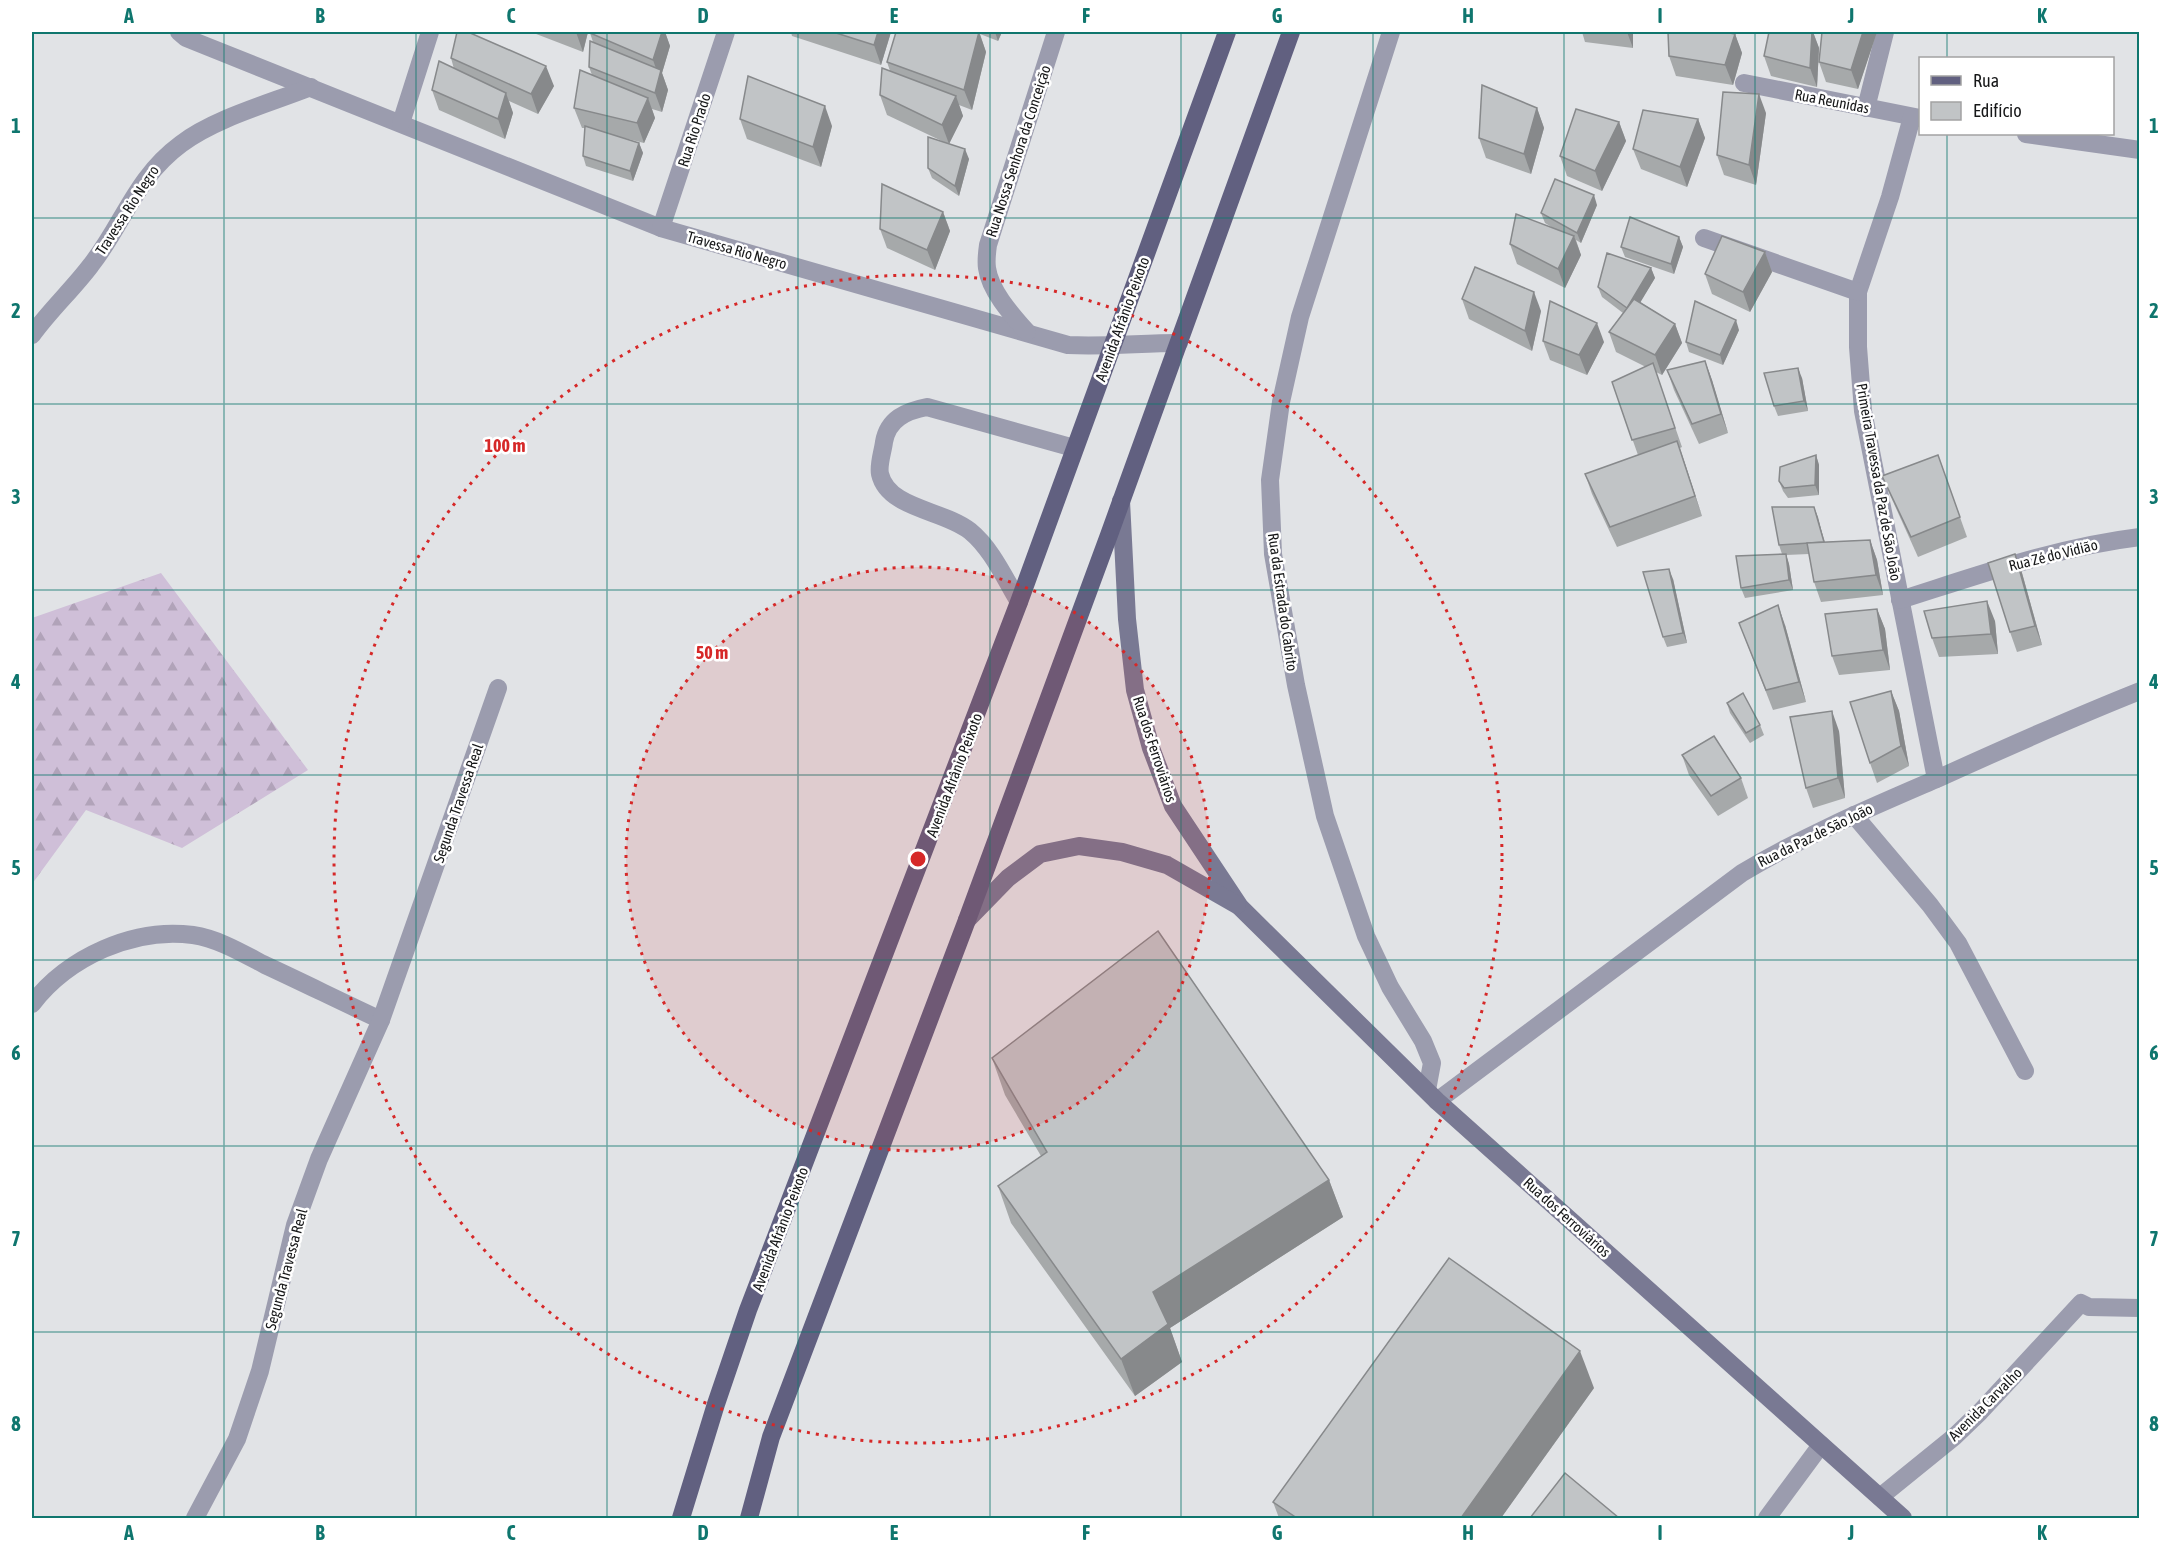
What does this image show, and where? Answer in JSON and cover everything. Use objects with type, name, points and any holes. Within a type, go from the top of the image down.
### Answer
[{"type":"main road","name":"Avenida Afrânio Peixoto","points":[[681,1518],[748,1310],[1020,602],[1074,448],[1227,32]]},
{"type":"main road","points":[[749,1518],[775,1426],[967,921],[1122,501],[1291,32]]},
{"type":"main road","name":"Rua dos Ferroviários","points":[[1122,501],[1127,619],[1135,690],[1151,747],[1173,806],[1240,906],[1432,1095],[1903,1518]]},
{"type":"main road","name":"Rua dos Ferroviários","points":[[967,921],[1008,878],[1040,854],[1079,846],[1122,852],[1167,865],[1240,906]]},
{"type":"street","name":"Travessa Rio Negro","points":[[179,32],[186,38],[661,228],[1068,345],[1179,344]]},
{"type":"street","points":[[401,123],[430,32]]},
{"type":"street","name":"Rua Rio Prado","points":[[661,228],[726,32]]},
{"type":"street","name":"Rua Nossa Senhora da Conceição","points":[[1027,332],[1005,307],[995,289],[987,270],[988,245],[1056,32]]},
{"type":"street","name":"Rua da Estrada do Cabrito","points":[[1391,32],[1300,317],[1281,402],[1270,480],[1275,564],[1296,685],[1325,816],[1366,936],[1390,987],[1423,1041],[1432,1063],[1432,1095]]},
{"type":"street","points":[[1866,108],[1885,32]]},
{"type":"street","name":"Rua Reunidas","points":[[1744,83],[1916,117]]},
{"type":"street","name":"Travessa Rio Negro","points":[[32,335],[92,265],[133,196],[159,161],[183,142],[209,126],[311,87]]},
{"type":"street","name":"Primeira Travessa da Paz de São João","points":[[1916,117],[1858,292],[1858,347],[1863,411],[1936,779]]},
{"type":"street","points":[[2033,135],[2139,150]]},
{"type":"street","points":[[1704,238],[1858,292]]},
{"type":"street","points":[[1020,602],[984,546],[971,531],[954,519],[902,500],[887,490],[879,472],[885,437],[896,418],[909,410],[927,407],[1074,448]]},
{"type":"street","name":"Rua Zé do Vidião","points":[[1900,600],[2052,553],[2139,537]]},
{"type":"street","name":"Segunda Travessa Real","points":[[195,1518],[237,1439],[260,1371],[295,1225],[319,1159],[381,1020],[498,688]]},
{"type":"street","name":"Rua da Paz de São João","points":[[1432,1095],[1742,873],[1782,849],[2093,709],[2139,691]]},
{"type":"street","points":[[1854,815],[1930,905],[1958,943],[2025,1071]]},
{"type":"street","points":[[32,1004],[43,989],[68,969],[96,952],[131,940],[162,934],[194,935],[223,943],[381,1020]]},
{"type":"street","name":"Avenida Carvalho","points":[[1880,1497],[1954,1437],[1980,1412],[2081,1303],[2089,1307],[2139,1308]]},
{"type":"street","points":[[1767,1518],[1821,1445]]},
{"type":"green space","points":[[161,573],[308,770],[182,848],[86,810],[32,884],[32,618]]},
{"type":"building","points":[[457,32],[468,32],[546,66],[531,94],[451,58]]},
{"type":"building","points":[[590,32],[662,32],[653,60]]},
{"type":"building","points":[[833,32],[878,32],[874,45]]},
{"type":"building","points":[[896,32],[979,32],[964,90],[887,62]]},
{"type":"building","points":[[1668,32],[1735,34],[1725,65],[1669,56]]},
{"type":"building","points":[[1769,32],[1812,32],[1810,68],[1764,56]]},
{"type":"building","points":[[1822,32],[1863,32],[1851,70],[1819,62]]},
{"type":"building","points":[[590,41],[661,70],[655,93],[589,67]]},
{"type":"building","points":[[439,61],[506,93],[498,119],[432,90]]},
{"type":"building","points":[[882,68],[956,96],[942,125],[880,95]]},
{"type":"building","points":[[580,70],[648,98],[637,123],[574,108]]},
{"type":"building","points":[[748,76],[825,106],[813,147],[740,119]]},
{"type":"building","points":[[1482,85],[1537,108],[1524,154],[1479,138]]},
{"type":"building","points":[[1723,92],[1759,94],[1749,165],[1717,155]]},
{"type":"building","points":[[1576,109],[1619,122],[1595,171],[1560,156]]},
{"type":"building","points":[[1643,110],[1698,119],[1680,167],[1633,149]]},
{"type":"building","points":[[585,126],[639,143],[630,171],[583,156]]},
{"type":"building","points":[[928,137],[965,149],[955,186],[928,168]]},
{"type":"building","points":[[1555,179],[1594,195],[1577,233],[1541,213]]},
{"type":"building","points":[[882,184],[943,212],[927,250],[880,229]]},
{"type":"building","points":[[1516,214],[1574,236],[1558,269],[1510,244]]},
{"type":"building","points":[[1630,217],[1679,237],[1671,264],[1621,247]]},
{"type":"building","points":[[1722,236],[1765,252],[1743,292],[1705,274]]},
{"type":"building","points":[[1607,253],[1651,268],[1627,308],[1598,287]]},
{"type":"building","points":[[1475,267],[1534,292],[1525,331],[1462,299]]},
{"type":"building","points":[[1634,299],[1675,324],[1655,355],[1609,332]]},
{"type":"building","points":[[1550,301],[1597,323],[1579,355],[1543,341]]},
{"type":"building","points":[[1695,301],[1736,320],[1720,355],[1686,342]]},
{"type":"building","points":[[1705,361],[1721,414],[1692,424],[1667,370]]},
{"type":"building","points":[[1653,363],[1675,428],[1632,440],[1612,382]]},
{"type":"building","points":[[1798,368],[1804,401],[1774,406],[1764,373]]},
{"type":"building","points":[[1677,441],[1695,496],[1610,527],[1585,474]]},
{"type":"building","points":[[1816,455],[1815,485],[1784,488],[1779,481],[1780,467]]},
{"type":"building","points":[[1938,455],[1960,517],[1911,537],[1882,476]]},
{"type":"building","points":[[1772,507],[1814,507],[1824,542],[1779,545]]},
{"type":"building","points":[[1870,540],[1876,575],[1814,582],[1807,543]]},
{"type":"building","points":[[1786,554],[1789,580],[1741,588],[1736,556]]},
{"type":"building","points":[[2015,554],[2035,626],[2010,632],[1988,563]]},
{"type":"building","points":[[1669,569],[1683,633],[1663,637],[1643,572]]},
{"type":"building","points":[[1987,601],[1991,634],[1932,638],[1924,611]]},
{"type":"building","points":[[1778,605],[1799,682],[1766,690],[1739,623]]},
{"type":"building","points":[[1877,609],[1883,650],[1832,656],[1825,614]]},
{"type":"building","points":[[1891,691],[1901,746],[1870,763],[1850,702]]},
{"type":"building","points":[[1743,693],[1760,725],[1746,733],[1727,703]]},
{"type":"building","points":[[1832,711],[1838,778],[1806,788],[1790,717]]},
{"type":"building","points":[[1714,736],[1741,778],[1711,796],[1682,755]]},
{"type":"building","points":[[1158,931],[1329,1180],[1153,1292],[1168,1324],[1121,1359],[998,1186],[1047,1152],[992,1058]]},
{"type":"building","points":[[1449,1258],[1580,1351],[1461,1518],[1297,1518],[1273,1502]]},
{"type":"building","points":[[1565,1473],[1619,1518],[1530,1518]]}]
